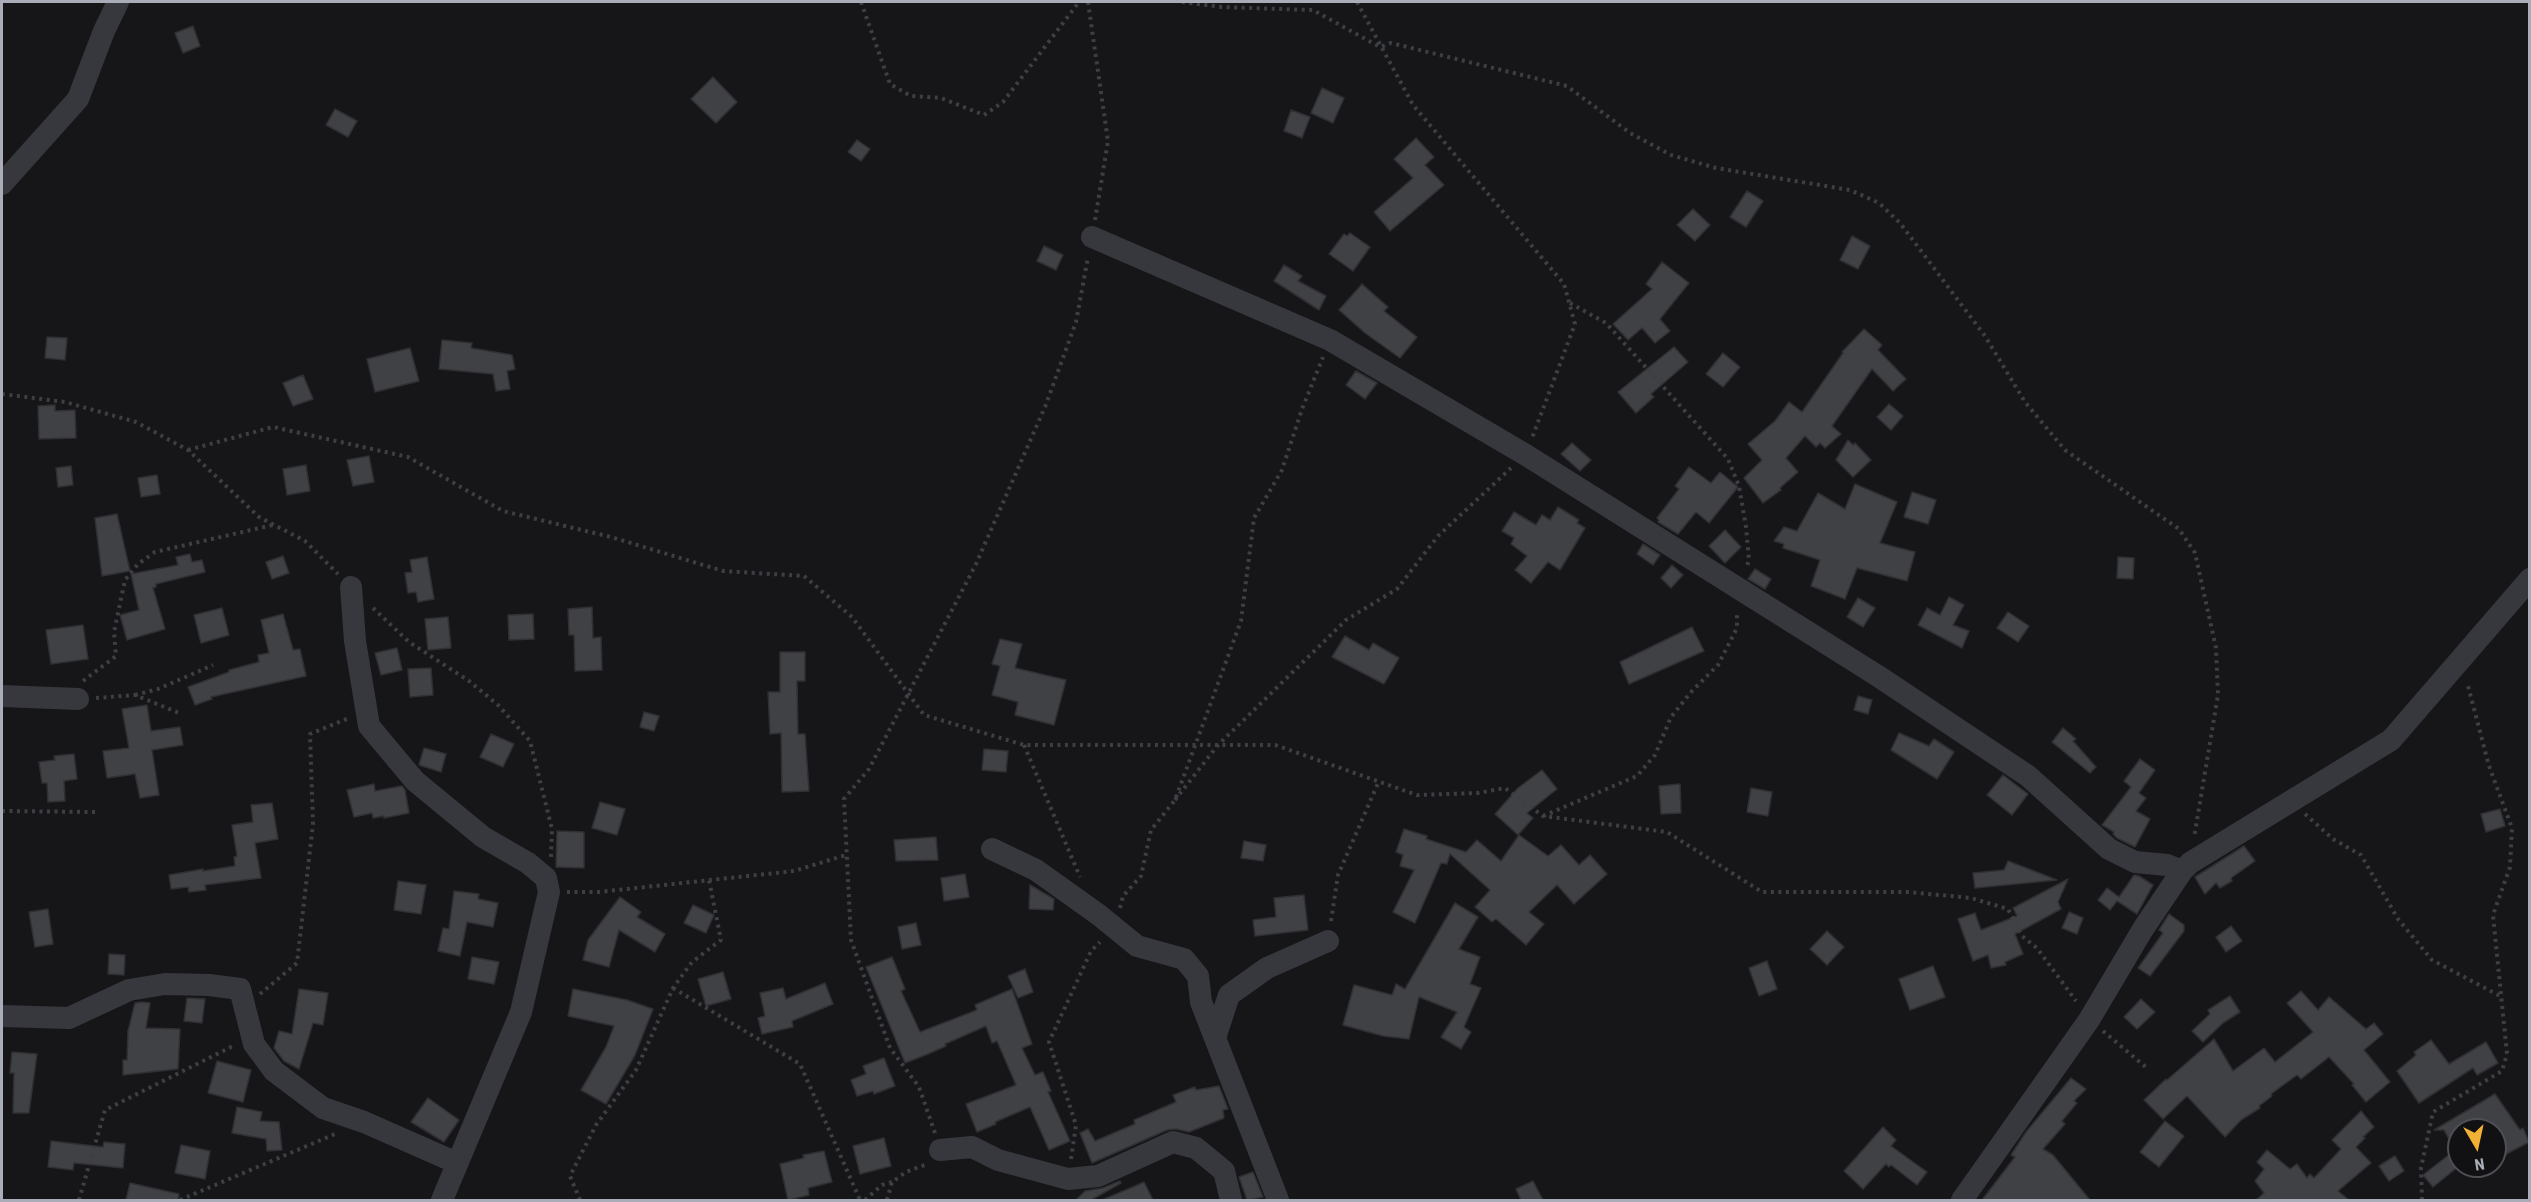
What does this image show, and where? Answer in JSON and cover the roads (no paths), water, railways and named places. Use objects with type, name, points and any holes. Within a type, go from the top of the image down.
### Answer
[{"type":"street","points":[[2,184],[78,99],[104,31],[118,2]]},
{"type":"street","points":[[1092,237],[1330,340],[1526,455],[1878,676],[2028,776],[2109,849],[2135,862],[2186,867]]},
{"type":"street","points":[[1962,1200],[2089,1020],[2142,929],[2186,867],[2391,740],[2529,579]]},
{"type":"street","points":[[351,587],[355,641],[369,726],[415,782],[483,837],[528,863],[546,878],[549,892],[521,1012],[441,1200]]},
{"type":"street","points":[[2,696],[68,698]]},
{"type":"street","points":[[992,849],[1036,870],[1137,946],[1184,959],[1198,976],[1201,1002],[1278,1200]]},
{"type":"street","points":[[1215,1038],[1228,995],[1267,968],[1328,941]]},
{"type":"street","points":[[2,1016],[69,1018],[129,990],[165,984],[209,984],[240,989],[254,1044],[274,1071],[323,1108],[364,1122],[457,1163]]},
{"type":"street","points":[[940,1150],[972,1147],[998,1160],[1068,1179],[1098,1176],[1173,1142],[1196,1148],[1224,1170],[1231,1200]]}]
